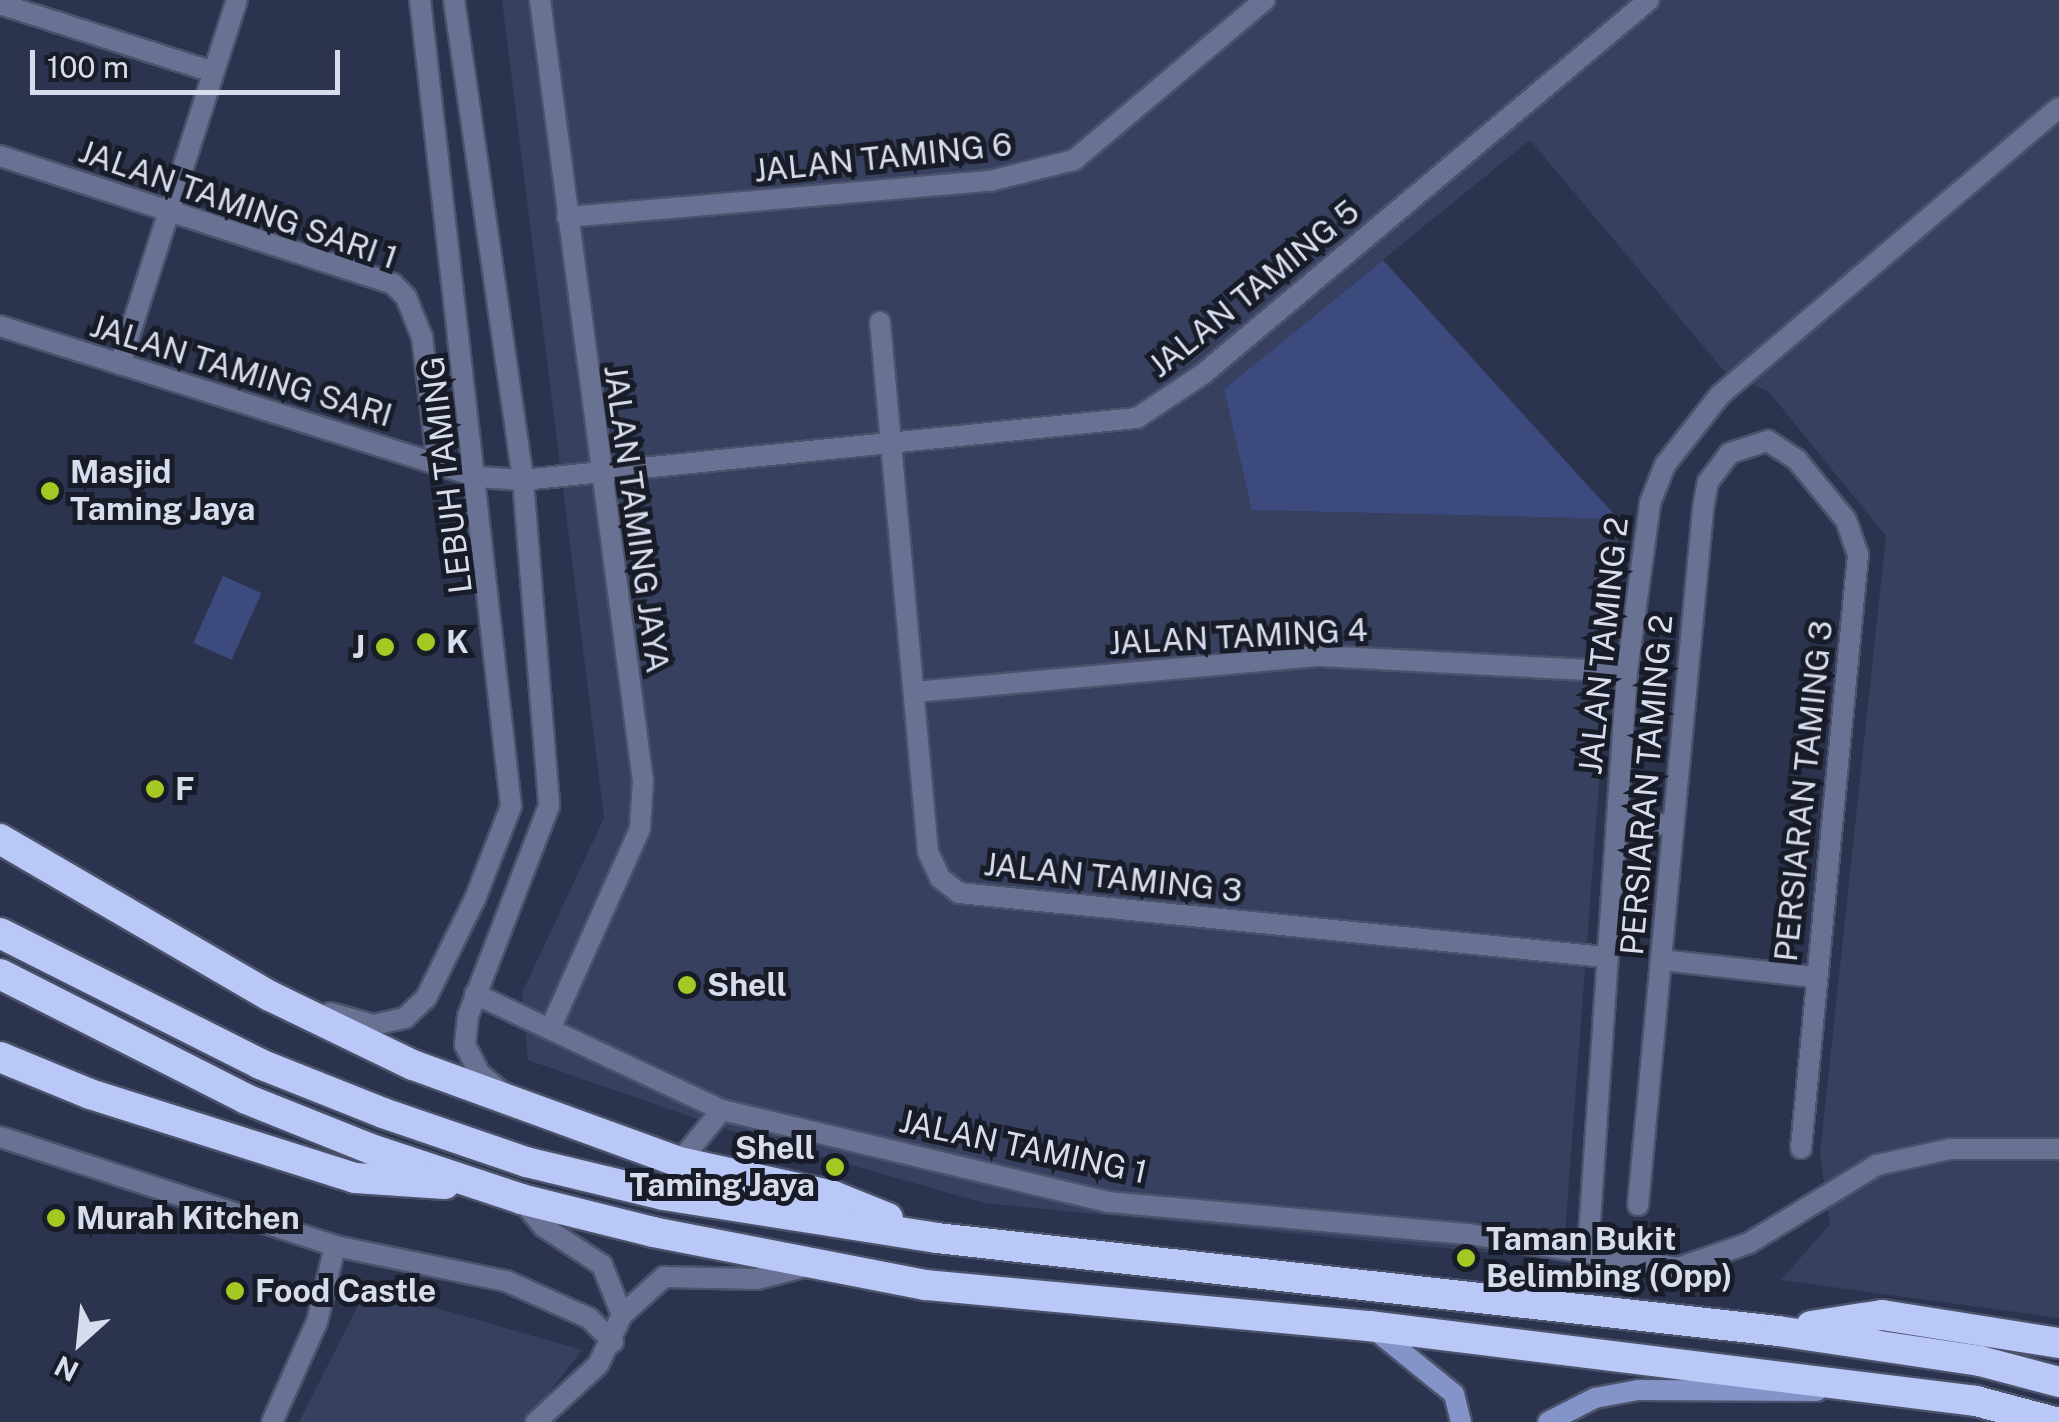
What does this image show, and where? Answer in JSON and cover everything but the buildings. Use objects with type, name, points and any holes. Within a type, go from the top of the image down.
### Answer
[{"type":"highway","points":[[0,839],[270,996],[413,1065],[521,1108],[679,1162],[833,1196],[937,1238]]},
{"type":"highway","points":[[0,933],[260,1064],[526,1162],[663,1195],[937,1238],[1778,1331],[1980,1361],[2059,1382]]},
{"type":"highway","points":[[0,974],[246,1100],[468,1183],[521,1199],[812,1265],[926,1285],[1370,1326],[1976,1400],[2055,1422]]},
{"type":"highway","points":[[0,1056],[90,1094],[355,1178],[468,1183]]},
{"type":"highway","points":[[1778,1331],[1882,1315],[2059,1343]]},
{"type":"main road","points":[[1370,1326],[1454,1394],[1461,1422]]},
{"type":"main road","points":[[1548,1422],[1595,1398],[1638,1390],[1785,1394],[1864,1386]]},
{"type":"street","points":[[120,364],[237,0]]},
{"type":"street","name":"LEBUH TAMING","points":[[270,996],[374,1025],[405,1018],[440,975],[504,834],[512,774],[420,0]]},
{"type":"street","points":[[454,0],[523,480],[548,806],[474,994],[466,1045],[480,1074],[521,1108]]},
{"type":"street","name":"JALAN TAMING JAYA","points":[[540,0],[643,781],[640,828],[550,1029]]},
{"type":"street","name":"JALAN TAMING 6","points":[[567,218],[1031,173],[1074,160],[1265,0]]},
{"type":"street","name":"JALAN TAMING 5","points":[[523,480],[1136,418],[1166,402],[1649,0]]},
{"type":"street","points":[[0,4],[213,72]]},
{"type":"street","name":"JALAN TAMING 2","points":[[1588,1250],[1627,672],[1643,530],[1665,465],[1689,430],[1720,396],[2059,108]]},
{"type":"street","name":"JALAN TAMING SARI 1","points":[[0,156],[393,284],[406,297],[422,337],[438,465]]},
{"type":"street","name":"JALAN TAMING 3","points":[[880,322],[928,852],[940,878],[959,893],[1605,956]]},
{"type":"street","name":"JALAN TAMING SARI","points":[[0,326],[478,477],[523,480]]},
{"type":"street","name":"PERSIARAN TAMING 2","points":[[1638,1205],[1708,482],[1730,454],[1749,444],[1768,441],[1797,460]]},
{"type":"street","name":"PERSIARAN TAMING 3","points":[[1797,460],[1854,534],[1858,555],[1800,1148]]},
{"type":"street","name":"JALAN TAMING 4","points":[[914,692],[1320,656],[1627,672]]},
{"type":"street","points":[[1617,822],[1672,825]]},
{"type":"street","points":[[1661,960],[1816,977]]},
{"type":"street","name":"JALAN TAMING 1","points":[[474,994],[722,1110],[1108,1202],[1588,1250],[1678,1268],[1750,1243],[1805,1203],[1877,1165],[1950,1148],[2059,1149]]},
{"type":"street","points":[[679,1162],[722,1110]]},
{"type":"street","points":[[0,1137],[335,1246],[521,1286],[588,1318],[613,1342]]},
{"type":"street","points":[[521,1199],[544,1227],[602,1266],[622,1315]]},
{"type":"street","points":[[272,1422],[316,1322],[335,1246]]},
{"type":"street","points":[[536,1422],[598,1365],[613,1342],[622,1315],[664,1277],[757,1279],[812,1265]]},
{"type":"shaded area","points":[[502,0],[2059,0],[2059,1318],[1781,1280],[1830,1224],[1820,1154],[1886,536],[1769,392],[1725,372],[1530,140],[1224,389],[1253,510],[1619,519],[1563,1260],[984,1203],[732,1131],[528,1060],[522,993],[604,818]]},
{"type":"shaded area","points":[[1383,260],[1619,519],[1252,510],[1224,389]]},
{"type":"shaded area","points":[[223,576],[261,593],[232,660],[193,643]]},
{"type":"shaded area","points":[[367,1288],[582,1350],[526,1422],[299,1422]]},
{"type":"place","name":"Masjid Taming Jaya","points":[[50,491]]},
{"type":"place","name":"K","points":[[426,642]]},
{"type":"place","name":"J","points":[[385,647]]},
{"type":"place","name":"F","points":[[155,789]]},
{"type":"place","name":"Shell","points":[[687,985]]},
{"type":"place","name":"Shell Taming Jaya","points":[[835,1167]]},
{"type":"place","name":"Murah Kitchen","points":[[56,1218]]},
{"type":"place","name":"Taman Bukit Belimbing (Opp)","points":[[1466,1258]]},
{"type":"place","name":"Food Castle","points":[[235,1291]]}]
